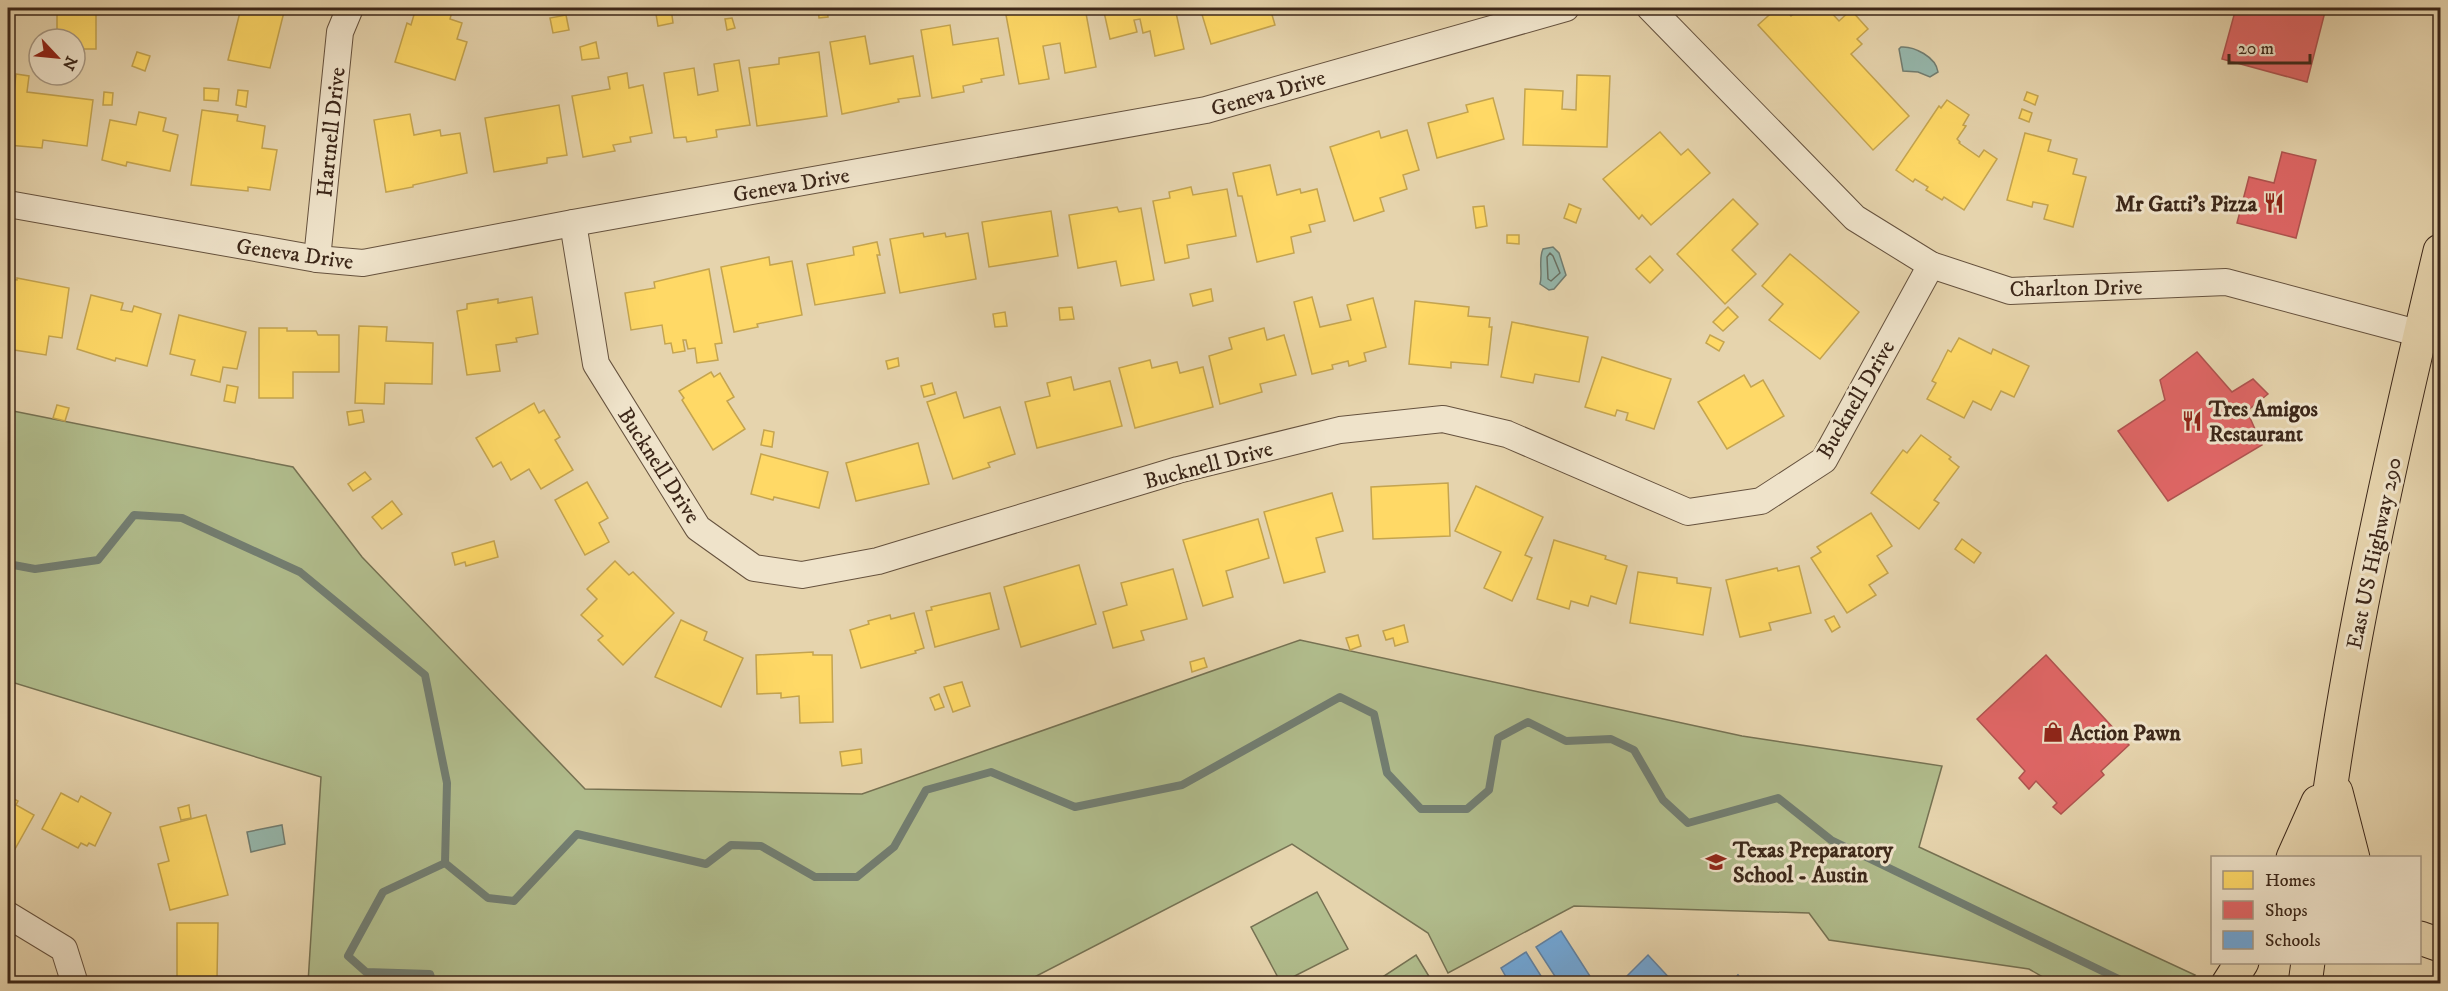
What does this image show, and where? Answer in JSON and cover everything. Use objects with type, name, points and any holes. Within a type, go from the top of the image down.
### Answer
[{"type":"main road","name":"East US Highway 290","points":[[2320,856],[2331,773],[2370,558],[2440,251]]},
{"type":"main road","points":[[2294,856],[2331,773]]},
{"type":"main road","points":[[2331,773],[2352,856]]},
{"type":"main road","points":[[2421,938],[2440,945]]},
{"type":"main road","points":[[2228,984],[2241,964]]},
{"type":"main road","points":[[2305,984],[2308,964]]},
{"type":"street","name":"Hartnell Drive","points":[[317,259],[340,32],[350,8]]},
{"type":"street","name":"Geneva Drive","points":[[8,204],[317,259],[363,263],[573,223],[1206,110],[1566,8]]},
{"type":"street","name":"Charlton Drive","points":[[1650,8],[1855,218],[1931,265],[2010,291],[2226,282],[2421,334]]},
{"type":"street","name":"Bucknell Drive","points":[[573,223],[596,364],[698,528],[754,568],[802,575],[878,561],[1178,470],[1341,430],[1443,419],[1507,434],[1688,512],[1761,501],[1824,460],[1931,265]]},
{"type":"street","points":[[8,915],[64,949],[75,984]]},
{"type":"green space","points":[[8,410],[293,467],[362,557],[585,789],[862,794],[1300,640],[1742,736],[1942,766],[1919,847],[2195,975],[2187,983],[2053,983],[2029,969],[1829,940],[1809,913],[1574,906],[1448,973],[1428,933],[1292,844],[1023,983],[308,983],[321,777],[8,681]]},
{"type":"green space","points":[[1317,892],[1348,949],[1281,983],[1251,927]]},
{"type":"green space","points":[[1416,955],[1430,978],[1422,983],[1388,983],[1384,976]]},
{"type":"water","points":[[1901,47],[1912,48],[1929,57],[1938,72],[1930,77],[1918,72],[1903,71],[1899,49]]},
{"type":"water","points":[[1553,247],[1559,253],[1566,275],[1554,289],[1549,290],[1540,284],[1541,257],[1543,249]]},
{"type":"water","points":[[282,825],[285,844],[251,852],[247,832]]},
{"type":"building: Homes","points":[[30,8],[96,8],[96,49],[87,49],[87,27],[57,27],[57,14],[29,14]]},
{"type":"building: Homes","points":[[241,8],[285,8],[270,68],[228,60]]},
{"type":"building: Homes","points":[[416,8],[453,8],[450,19],[462,23],[457,39],[467,42],[455,80],[395,62],[407,23],[411,25]]},
{"type":"building: Homes","points":[[655,8],[671,8],[673,23],[658,26]]},
{"type":"building: Homes","points":[[818,8],[827,8],[828,17],[819,18]]},
{"type":"building: Homes","points":[[1049,8],[1085,8],[1096,67],[1065,73],[1060,43],[1043,46],[1049,79],[1019,84],[1006,15]]},
{"type":"building: Homes","points":[[1107,8],[1175,8],[1184,49],[1155,56],[1150,31],[1143,33],[1140,19],[1134,20],[1137,32],[1110,39],[1104,12],[1108,12]]},
{"type":"building: Homes","points":[[1200,8],[1270,8],[1275,25],[1211,44]]},
{"type":"building: Homes","points":[[1777,8],[1783,8],[1791,16],[1800,8],[1827,8],[1839,21],[1851,10],[1868,29],[1857,39],[1862,44],[1851,54],[1909,116],[1873,150],[1758,25]]},
{"type":"building: Homes","points":[[566,15],[569,30],[553,33],[550,18]]},
{"type":"building: Homes","points":[[732,18],[735,28],[727,30],[725,19]]},
{"type":"building: Homes","points":[[950,25],[953,45],[998,38],[1004,75],[981,79],[982,82],[963,86],[964,92],[932,98],[921,30]]},
{"type":"building: Homes","points":[[865,36],[870,64],[913,56],[920,96],[898,99],[899,102],[842,114],[830,42]]},
{"type":"building: Homes","points":[[596,42],[599,58],[582,60],[580,47]]},
{"type":"building: Homes","points":[[137,52],[150,56],[145,71],[132,66]]},
{"type":"building: Homes","points":[[819,52],[827,116],[757,126],[749,68],[779,64],[779,58]]},
{"type":"building: Homes","points":[[739,60],[750,125],[716,130],[717,137],[687,142],[686,137],[674,138],[664,73],[694,68],[698,95],[718,91],[714,64]]},
{"type":"building: Homes","points":[[627,73],[629,88],[643,85],[652,133],[630,137],[631,142],[613,145],[615,151],[583,157],[572,96],[610,89],[608,77]]},
{"type":"building: Homes","points":[[16,74],[27,76],[27,92],[93,100],[87,146],[43,140],[42,148],[8,145]]},
{"type":"building: Homes","points":[[1577,75],[1610,76],[1607,147],[1523,145],[1525,89],[1563,91],[1562,109],[1576,110]]},
{"type":"building: Homes","points":[[204,88],[219,89],[218,101],[204,100]]},
{"type":"building: Homes","points":[[238,90],[248,91],[246,107],[236,105]]},
{"type":"building: Homes","points":[[104,92],[113,93],[112,105],[103,105]]},
{"type":"building: Homes","points":[[2027,92],[2038,96],[2035,105],[2024,100]]},
{"type":"building: Homes","points":[[1493,98],[1504,139],[1437,158],[1428,123],[1468,112],[1466,105]]},
{"type":"building: Homes","points":[[1947,100],[1969,115],[1963,125],[1966,126],[1957,139],[1959,143],[1979,157],[1984,150],[1997,159],[1964,210],[1944,197],[1942,200],[1926,190],[1928,187],[1915,179],[1913,182],[1896,170],[1939,106],[1941,108]]},
{"type":"building: Homes","points":[[559,105],[567,155],[547,158],[547,163],[494,172],[485,118]]},
{"type":"building: Homes","points":[[2022,109],[2032,113],[2029,122],[2019,118]]},
{"type":"building: Homes","points":[[202,110],[238,115],[237,121],[265,126],[262,148],[277,150],[270,190],[248,187],[248,191],[191,185]]},
{"type":"building: Homes","points":[[139,112],[166,118],[163,131],[178,135],[170,171],[127,162],[126,166],[102,160],[110,120],[136,125]]},
{"type":"building: Homes","points":[[410,114],[414,135],[440,130],[441,136],[460,133],[467,173],[386,192],[374,120]]},
{"type":"building: Homes","points":[[1407,130],[1419,170],[1403,175],[1407,189],[1380,198],[1384,211],[1354,221],[1330,147],[1379,131],[1381,138]]},
{"type":"building: Homes","points":[[1660,132],[1681,155],[1688,149],[1710,173],[1651,225],[1642,215],[1639,219],[1603,179]]},
{"type":"building: Homes","points":[[2025,133],[2051,140],[2048,151],[2077,159],[2073,174],[2086,177],[2073,227],[2044,219],[2048,205],[2033,202],[2032,207],[2007,200]]},
{"type":"building: Homes","points":[[1270,165],[1277,195],[1300,189],[1301,193],[1317,189],[1325,221],[1309,225],[1311,232],[1291,237],[1294,253],[1257,262],[1242,196],[1238,196],[1233,173]]},
{"type":"building: Homes","points":[[1191,187],[1193,195],[1227,189],[1236,236],[1187,245],[1189,258],[1165,263],[1153,201],[1170,198],[1169,192]]},
{"type":"building: Homes","points":[[1733,199],[1758,224],[1732,250],[1756,274],[1725,304],[1677,254]]},
{"type":"building: Homes","points":[[1569,204],[1581,209],[1576,223],[1564,218]]},
{"type":"building: Homes","points":[[1484,206],[1487,226],[1476,228],[1473,207]]},
{"type":"building: Homes","points":[[1117,207],[1119,212],[1141,208],[1154,280],[1121,286],[1116,261],[1078,268],[1069,215]]},
{"type":"building: Homes","points":[[1051,211],[1058,256],[989,267],[982,222]]},
{"type":"building: Homes","points":[[923,233],[924,237],[945,233],[946,237],[968,233],[976,279],[900,293],[890,239]]},
{"type":"building: Homes","points":[[1507,235],[1519,235],[1519,244],[1507,243]]},
{"type":"building: Homes","points":[[877,242],[880,255],[877,255],[885,293],[815,305],[807,264],[854,255],[853,247]]},
{"type":"building: Homes","points":[[1790,254],[1859,312],[1820,359],[1769,320],[1783,304],[1762,286]]},
{"type":"building: Homes","points":[[1650,256],[1663,270],[1650,283],[1636,269]]},
{"type":"building: Homes","points":[[769,257],[770,265],[792,261],[802,315],[757,324],[758,327],[734,332],[721,267]]},
{"type":"building: Homes","points":[[709,269],[722,343],[715,344],[718,360],[697,363],[695,348],[688,349],[686,340],[683,340],[685,351],[673,353],[671,343],[665,344],[662,325],[631,330],[625,293],[655,288],[654,282]]},
{"type":"building: Homes","points":[[17,278],[69,288],[62,338],[49,336],[46,355],[8,349],[8,279],[17,280]]},
{"type":"building: Homes","points":[[1211,289],[1213,301],[1193,306],[1190,294]]},
{"type":"building: Homes","points":[[91,295],[123,303],[121,310],[132,312],[134,306],[161,314],[147,366],[116,358],[115,361],[77,349]]},
{"type":"building: Homes","points":[[532,297],[538,334],[516,338],[517,342],[496,345],[500,371],[467,375],[457,311],[467,309],[467,304],[498,299],[498,303]]},
{"type":"building: Homes","points":[[1312,297],[1320,327],[1351,320],[1347,305],[1373,298],[1386,347],[1364,353],[1366,361],[1349,366],[1348,361],[1332,365],[1333,369],[1312,374],[1294,302]]},
{"type":"building: Homes","points":[[1415,301],[1469,307],[1468,316],[1490,318],[1489,327],[1492,327],[1488,365],[1451,362],[1451,368],[1409,364]]},
{"type":"building: Homes","points":[[1072,307],[1074,319],[1060,320],[1059,308]]},
{"type":"building: Homes","points":[[1728,307],[1738,317],[1723,331],[1713,322]]},
{"type":"building: Homes","points":[[1005,312],[1007,326],[995,327],[993,314]]},
{"type":"building: Homes","points":[[179,315],[246,332],[237,369],[223,367],[220,382],[191,375],[195,360],[170,354]]},
{"type":"building: Homes","points":[[1512,322],[1588,337],[1579,382],[1535,374],[1533,383],[1501,377]]},
{"type":"building: Homes","points":[[359,326],[387,327],[386,341],[433,343],[432,384],[385,383],[384,404],[355,403]]},
{"type":"building: Homes","points":[[259,328],[287,328],[287,331],[316,331],[318,335],[339,335],[339,372],[293,372],[293,398],[259,398]]},
{"type":"building: Homes","points":[[1264,328],[1267,340],[1284,335],[1296,375],[1260,384],[1262,392],[1220,404],[1209,356],[1232,349],[1229,338]]},
{"type":"building: Homes","points":[[1710,335],[1724,342],[1719,351],[1706,343]]},
{"type":"building: Homes","points":[[1959,338],[1991,354],[1993,349],[2029,366],[2014,397],[2001,391],[1991,410],[1973,401],[1964,418],[1927,399],[1936,383],[1932,381],[1948,350],[1951,352]]},
{"type":"building: Homes","points":[[1602,357],[1671,379],[1654,429],[1626,420],[1628,413],[1617,410],[1615,416],[1585,407]]},
{"type":"building: Homes","points":[[898,358],[899,366],[888,369],[886,361]]},
{"type":"building: Homes","points":[[1150,360],[1152,368],[1177,362],[1180,373],[1203,367],[1213,407],[1135,428],[1119,368]]},
{"type":"building: Homes","points":[[711,372],[714,377],[720,373],[734,397],[727,401],[745,429],[713,450],[682,400],[684,398],[679,391]]},
{"type":"building: Homes","points":[[1744,375],[1751,387],[1763,380],[1784,416],[1727,449],[1698,402]]},
{"type":"building: Homes","points":[[1071,377],[1074,390],[1110,381],[1122,426],[1037,448],[1025,402],[1050,396],[1047,383]]},
{"type":"building: Homes","points":[[932,383],[935,394],[924,397],[921,386]]},
{"type":"building: Homes","points":[[227,385],[238,387],[235,403],[224,401]]},
{"type":"building: Homes","points":[[956,392],[964,418],[1000,407],[1015,454],[988,463],[990,467],[953,479],[927,402]]},
{"type":"building: Homes","points":[[534,403],[539,413],[544,410],[560,437],[555,440],[573,470],[541,489],[529,469],[511,480],[501,462],[493,467],[476,438]]},
{"type":"building: Homes","points":[[57,405],[69,408],[65,421],[53,418]]},
{"type":"building: Homes","points":[[362,410],[364,422],[349,425],[347,412]]},
{"type":"building: Homes","points":[[764,430],[774,432],[772,447],[761,445]]},
{"type":"building: Homes","points":[[1921,435],[1951,457],[1949,459],[1959,467],[1934,500],[1939,503],[1919,529],[1871,493],[1903,450],[1907,453]]},
{"type":"building: Homes","points":[[918,443],[929,484],[856,501],[846,463]]},
{"type":"building: Homes","points":[[761,454],[828,472],[819,508],[751,494]]},
{"type":"building: Homes","points":[[365,472],[371,479],[353,491],[348,484]]},
{"type":"building: Homes","points":[[587,482],[608,518],[599,523],[609,542],[585,555],[555,500]]},
{"type":"building: Homes","points":[[1448,483],[1450,536],[1373,539],[1371,487]]},
{"type":"building: Homes","points":[[1476,486],[1543,517],[1525,555],[1532,558],[1512,601],[1484,588],[1501,552],[1455,531]]},
{"type":"building: Homes","points":[[1332,493],[1343,531],[1316,538],[1325,572],[1284,583],[1264,512]]},
{"type":"building: Homes","points":[[392,501],[402,514],[382,529],[372,517]]},
{"type":"building: Homes","points":[[1871,513],[1892,546],[1877,556],[1888,573],[1869,585],[1876,595],[1847,613],[1811,558],[1821,552],[1817,547]]},
{"type":"building: Homes","points":[[1258,519],[1269,558],[1226,571],[1233,597],[1203,606],[1183,540]]},
{"type":"building: Homes","points":[[1962,539],[1981,553],[1974,563],[1955,549]]},
{"type":"building: Homes","points":[[1554,540],[1606,556],[1605,559],[1627,566],[1616,604],[1591,596],[1588,606],[1571,601],[1569,609],[1537,599]]},
{"type":"building: Homes","points":[[494,541],[498,557],[466,566],[465,562],[455,565],[452,553]]},
{"type":"building: Homes","points":[[615,561],[629,575],[633,572],[674,613],[623,665],[598,640],[603,636],[581,615],[597,599],[587,589]]},
{"type":"building: Homes","points":[[1079,565],[1096,624],[1021,647],[1004,587]]},
{"type":"building: Homes","points":[[1799,566],[1811,613],[1769,623],[1771,630],[1740,637],[1726,580],[1777,568],[1778,571]]},
{"type":"building: Homes","points":[[1173,569],[1187,619],[1141,631],[1144,640],[1113,648],[1103,612],[1127,605],[1121,583]]},
{"type":"building: Homes","points":[[1638,572],[1677,578],[1677,583],[1711,588],[1703,635],[1630,623]]},
{"type":"building: Homes","points":[[990,593],[999,629],[935,647],[926,611],[932,610],[931,607]]},
{"type":"building: Homes","points":[[914,613],[924,648],[915,651],[916,653],[861,668],[850,630],[869,624],[868,621],[890,615],[891,619]]},
{"type":"building: Homes","points":[[1834,616],[1840,627],[1832,632],[1825,620]]},
{"type":"building: Homes","points":[[681,620],[707,632],[704,640],[743,658],[721,707],[655,677]]},
{"type":"building: Homes","points":[[1404,625],[1408,642],[1395,646],[1393,638],[1386,640],[1383,631]]},
{"type":"building: Homes","points":[[1358,635],[1361,646],[1350,650],[1346,638]]},
{"type":"building: Homes","points":[[813,652],[813,655],[832,655],[833,722],[800,723],[799,696],[781,698],[781,693],[757,694],[756,655]]},
{"type":"building: Homes","points":[[1204,658],[1207,667],[1192,672],[1190,662]]},
{"type":"building: Homes","points":[[962,682],[970,706],[953,712],[944,687]]},
{"type":"building: Homes","points":[[939,694],[944,707],[935,710],[930,698]]},
{"type":"building: Homes","points":[[861,749],[862,763],[842,766],[840,752]]},
{"type":"building: Homes","points":[[61,793],[78,802],[81,796],[111,813],[95,846],[81,843],[78,848],[42,829]]},
{"type":"building: Homes","points":[[12,798],[18,801],[16,805],[34,815],[15,849],[8,845],[8,801]]},
{"type":"building: Homes","points":[[189,805],[191,818],[181,820],[178,808]]},
{"type":"building: Homes","points":[[206,815],[228,895],[170,910],[158,864],[169,861],[160,827]]},
{"type":"building: Homes","points":[[177,923],[218,923],[217,979],[230,980],[230,984],[177,984]]},
{"type":"building: Shops","points":[[2236,8],[2326,8],[2307,82],[2222,59]]},
{"type":"building: Shops","name":"Mr Gatti's Pizza","points":[[2282,152],[2316,160],[2296,238],[2237,223],[2249,177],[2274,183]]},
{"type":"building: Shops","name":"Tres Amigos Restaurant","points":[[2197,352],[2232,392],[2253,379],[2268,394],[2247,411],[2262,445],[2168,501],[2118,431],[2165,400],[2160,380]]},
{"type":"building: Shops","name":"Action Pawn","points":[[2046,655],[2129,745],[2101,771],[2104,775],[2061,814],[2053,807],[2057,803],[2036,781],[2029,789],[2019,778],[2025,771],[1977,719]]},
{"type":"building: Schools","points":[[1561,931],[1595,984],[1560,984],[1536,947]]},
{"type":"building: Schools","points":[[1526,952],[1546,984],[1510,984],[1501,968]]},
{"type":"building: Schools","points":[[1648,955],[1673,982],[1672,984],[1619,984]]},
{"type":"building: Schools","points":[[1738,975],[1746,984],[1730,984]]},
{"type":"waterway","points":[[8,564],[35,569],[98,560],[134,515],[182,518],[300,572],[425,675],[447,783],[445,863],[383,892],[348,956],[366,972],[430,974],[433,984]]},
{"type":"waterway","points":[[445,863],[488,898],[514,901],[577,834],[706,864],[731,845],[761,846],[815,877],[857,877],[894,847],[926,790],[991,772],[1075,807],[1182,785],[1340,697],[1374,714],[1387,773],[1421,809],[1467,809],[1489,790],[1498,738],[1528,722],[1566,741],[1611,739],[1634,750],[1663,800],[1688,823],[1778,798],[1831,840],[2129,984]]},
{"type":"place","name":"Mr Gatti's Pizza","points":[[2274,203]]},
{"type":"place","name":"Tres Amigos Restaurant","points":[[2192,421]]},
{"type":"place","name":"Action Pawn","points":[[2053,732]]},
{"type":"place","name":"Texas Preparatory School - Austin","points":[[1716,862]]}]
